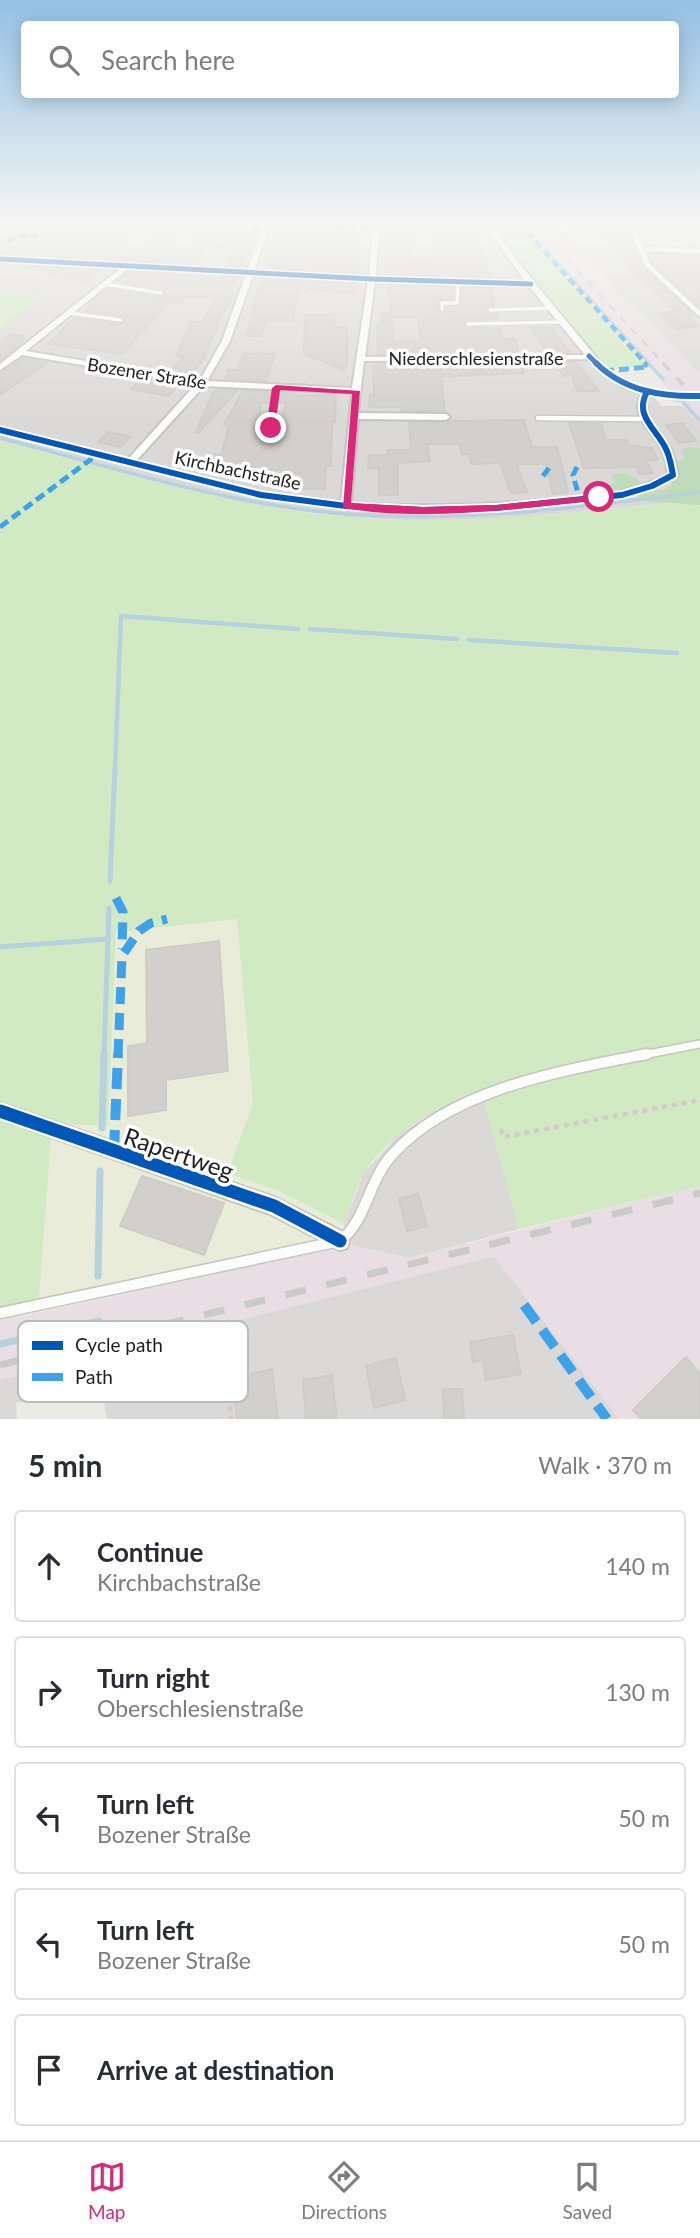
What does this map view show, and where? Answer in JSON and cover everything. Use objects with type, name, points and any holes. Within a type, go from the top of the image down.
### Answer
[{"type":"street","points":[[0,368],[98,289]]},
{"type":"street","points":[[130,462],[202,383],[226,341],[244,289]]},
{"type":"street","points":[[346,506],[356,391],[371,289]]},
{"type":"street","points":[[535,289],[590,357],[611,377],[648,392],[679,397]]},
{"type":"street","points":[[673,289],[700,315]]},
{"type":"street","name":"Bozener Straße","points":[[20,352],[202,383],[356,391]]},
{"type":"street","name":"Niederschlesienstraße","points":[[361,359],[590,357]]},
{"type":"street","points":[[645,419],[641,403],[648,392]]},
{"type":"street","points":[[355,416],[446,418]]},
{"type":"street","name":"Kirchbachstraße","points":[[0,430],[261,495],[346,506],[423,510],[496,508],[622,495],[652,486],[673,475],[668,453],[645,419]]},
{"type":"street","name":"Rapertweg","points":[[0,1111],[274,1206],[341,1241]]},
{"type":"lane","points":[[137,289],[161,293]]},
{"type":"lane","points":[[442,309],[442,303],[457,303],[458,289]]},
{"type":"lane","points":[[490,310],[551,308]]},
{"type":"lane","points":[[69,313],[120,320]]},
{"type":"lane","points":[[468,324],[562,322]]},
{"type":"lane","points":[[271,428],[276,388]]},
{"type":"lane","points":[[538,418],[645,419]]},
{"type":"lane","points":[[0,1314],[341,1241],[353,1233],[374,1178],[407,1139],[452,1110],[491,1093],[533,1081],[700,1044]]},
{"type":"path","points":[[501,1129],[503,1137],[700,1100]]},
{"type":"path","points":[[546,1121],[548,1128]]},
{"type":"shaded area","points":[[1,289],[540,289],[607,369],[625,381],[649,389],[661,406],[683,406],[700,425],[700,500],[501,519],[423,521],[346,517],[253,505],[0,441],[0,328],[40,295]]},
{"type":"shaded area","points":[[580,289],[618,289],[700,374],[700,425]]},
{"type":"shaded area","points":[[618,289],[700,289],[700,374]]},
{"type":"shaded area","points":[[482,1091],[519,1229],[409,1258],[351,1245],[344,1224],[364,1173],[399,1134],[449,1103]]},
{"type":"shaded area","points":[[700,1186],[700,1419],[619,1419],[494,1256],[235,1321],[18,1321],[18,1375],[0,1380],[0,1321],[351,1245],[409,1258]]},
{"type":"shaded area","points":[[494,1256],[619,1419],[107,1419],[104,1402],[248,1402],[248,1321],[235,1321]]},
{"type":"shaded area","points":[[18,1375],[18,1402],[20,1402],[16,1403],[17,1419],[0,1419],[0,1380]]},
{"type":"green space","points":[[0,289],[41,294],[0,328]]},
{"type":"green space","points":[[540,289],[580,289],[649,366],[607,369]]},
{"type":"green space","points":[[0,441],[215,496],[346,517],[390,520],[479,519],[700,500],[700,1186],[519,1229],[481,1092],[415,1123],[386,1146],[361,1180],[344,1224],[279,1191],[228,1173],[253,1103],[237,919],[116,932],[108,1126],[52,1123],[38,1311],[0,1321]]},
{"type":"green space","points":[[687,447],[700,448],[700,505],[644,501],[637,496],[638,487],[608,490],[603,484],[613,485],[615,481],[610,475],[622,473],[636,478],[649,490],[664,490],[673,484],[665,473],[665,466],[686,458],[680,452]]},
{"type":"green space","points":[[237,918],[253,1103],[229,1173],[279,1191],[344,1224],[351,1245],[38,1311],[52,1123],[108,1126],[116,932]]},
{"type":"building","points":[[107,289],[160,297],[165,295],[162,289],[229,289],[227,292],[234,293],[221,316],[204,359],[189,376],[169,372],[184,357],[176,356],[191,322],[203,322],[216,298],[185,297],[180,303],[169,302],[122,354],[48,344],[75,318],[123,323],[121,316],[84,311]]},
{"type":"building","points":[[258,289],[308,289],[307,292],[298,291],[293,321],[266,321],[261,336],[247,336]]},
{"type":"building","points":[[310,289],[355,289],[354,294]]},
{"type":"building","points":[[387,289],[453,289],[453,299],[438,301],[438,311],[441,313],[446,307],[460,306],[462,289],[491,289],[495,305],[488,306],[486,311],[489,314],[497,314],[498,319],[467,320],[464,326],[500,328],[503,339],[515,339],[519,353],[378,354],[377,325],[380,325],[382,313],[391,313],[391,296],[387,296]],"holes":[[[392,317],[418,318],[420,341],[393,341]]]},
{"type":"building","points":[[653,289],[666,289],[694,315],[687,316],[698,326],[677,329],[659,313],[676,311]]},
{"type":"building","points":[[681,289],[700,289],[700,307]]},
{"type":"building","points":[[334,314],[335,327],[347,327],[347,364],[344,370],[304,354],[305,315]]},
{"type":"building","points":[[530,327],[550,327],[570,353],[548,353]]},
{"type":"building","points":[[10,334],[24,336],[23,343],[0,361],[0,342]]},
{"type":"building","points":[[244,353],[275,354],[266,381],[225,379],[228,370],[237,370]]},
{"type":"building","points":[[23,358],[47,363],[0,395],[0,373]]},
{"type":"building","points":[[521,362],[524,373],[441,377],[445,411],[401,411],[401,407],[369,407],[370,395],[374,395],[373,366],[378,366],[378,363]]},
{"type":"building","points":[[554,362],[575,362],[599,391],[577,391],[572,375],[564,376]]},
{"type":"building","points":[[141,379],[180,384],[168,396],[131,389]]},
{"type":"building","points":[[238,390],[198,433],[196,432],[214,391]]},
{"type":"building","points":[[243,390],[271,392],[269,403],[261,403],[257,431],[270,433],[279,432],[286,403],[279,403],[280,392],[294,393],[294,396],[336,395],[331,466],[326,466],[325,489],[300,489],[302,474],[262,473],[263,467],[202,465],[208,454],[221,455],[229,426],[224,425]]},
{"type":"building","points":[[524,420],[532,447],[557,447],[568,492],[553,494],[546,464],[516,464],[527,492],[511,493],[500,463],[471,464],[469,454],[462,454],[460,444],[427,444],[430,461],[398,463],[398,495],[379,495],[379,468],[368,468],[369,455],[387,455],[388,450],[411,450],[409,422]]},
{"type":"building","points":[[569,423],[601,424],[606,440],[627,440],[629,445],[652,448],[658,460],[646,460],[652,473],[639,474],[636,467],[584,468]]},
{"type":"building","points":[[682,423],[696,441],[679,443],[666,425]]},
{"type":"building","points":[[108,432],[130,437],[120,447],[98,442]]},
{"type":"building","points":[[219,941],[228,1071],[166,1080],[166,1110],[128,1116],[128,1046],[147,1043],[146,950]]},
{"type":"building","points":[[142,1176],[224,1203],[204,1255],[120,1226]]},
{"type":"building","points":[[418,1194],[427,1226],[407,1231],[399,1199]]},
{"type":"building","points":[[513,1335],[521,1374],[486,1380],[483,1360],[473,1362],[470,1342]]},
{"type":"building","points":[[686,1357],[700,1374],[700,1419],[641,1419],[633,1410]]},
{"type":"building","points":[[396,1358],[405,1400],[374,1408],[366,1366]]},
{"type":"building","points":[[272,1369],[278,1419],[237,1419],[235,1402],[248,1402],[248,1375]]},
{"type":"building","points":[[332,1375],[337,1419],[306,1419],[303,1380]]},
{"type":"building","points":[[443,1389],[462,1389],[464,1419],[444,1419]]},
{"type":"waterway","points":[[583,289],[650,364]]},
{"type":"waterway","points":[[648,363],[663,379]]},
{"type":"waterway","points":[[684,403],[700,421]]},
{"type":"waterway","points":[[0,438],[215,494],[258,503],[346,514],[479,515],[568,508],[700,492]]},
{"type":"waterway","points":[[115,769],[121,616],[298,629]]},
{"type":"waterway","points":[[310,629],[457,639]]},
{"type":"waterway","points":[[469,640],[677,653]]},
{"type":"waterway","points":[[110,881],[115,767]]},
{"type":"waterway","points":[[108,939],[109,908]]},
{"type":"waterway","points":[[0,947],[108,939]]},
{"type":"waterway","points":[[104,1056],[108,939]]},
{"type":"waterway","points":[[102,1128],[104,1054]]},
{"type":"waterway","points":[[98,1276],[100,1171]]},
{"type":"waterway","points":[[0,1344],[18,1340]]},
{"type":"tunnel","points":[[679,397],[700,396]]},
{"type":"railway","points":[[595,289],[664,364]]},
{"type":"railway","points":[[663,363],[700,403]]},
{"type":"railway","points":[[179,1321],[700,1193]]},
{"type":"railway","points":[[0,1365],[18,1361]]},
{"type":"marked path","points":[[578,289],[648,367],[604,371]]},
{"type":"marked path","points":[[0,527],[98,454]]},
{"type":"marked path","points":[[543,476],[551,465]]},
{"type":"marked path","points":[[577,467],[573,475],[580,500]]},
{"type":"marked path","points":[[116,898],[123,912],[122,949]]},
{"type":"marked path","points":[[114,1151],[122,956],[139,931],[151,923],[167,919]]},
{"type":"marked path","points":[[524,1305],[607,1419]]},
{"type":"cycle path","points":[[589,356],[613,377],[639,390],[668,395],[700,396]]},
{"type":"cycle path","points":[[0,430],[261,495],[346,506],[423,510],[496,508],[622,495],[652,486],[673,475],[668,452],[644,415],[642,400],[647,392]]},
{"type":"cycle path","points":[[0,1111],[274,1206],[340,1241]]},
{"type":"route","points":[[271,428],[276,388],[356,391],[346,506],[423,510],[496,508],[599,497]]}]
